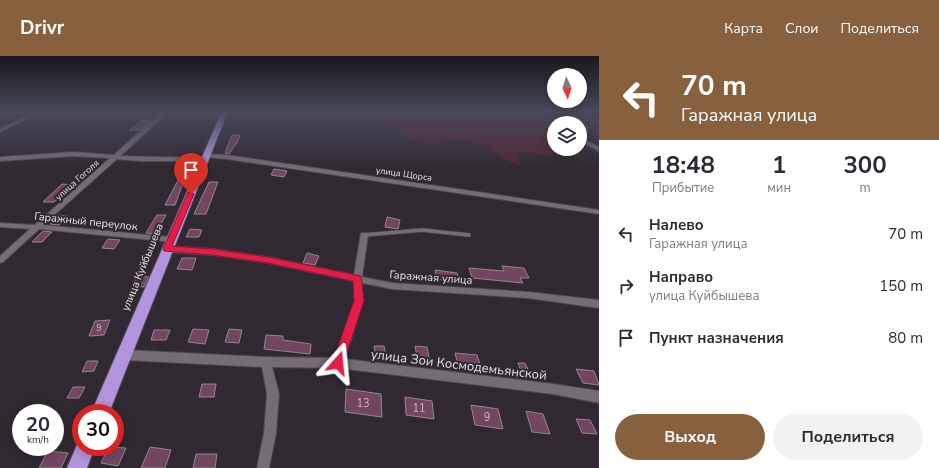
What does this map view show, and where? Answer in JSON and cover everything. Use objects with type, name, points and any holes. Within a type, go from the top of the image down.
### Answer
[{"type":"highway","name":"улица Куйбышева","points":[[104,404],[217,130]]},
{"type":"highway","points":[[77,468],[82,456]]},
{"type":"street","name":"улица Гоголя","points":[[0,260],[145,130]]},
{"type":"street","points":[[585,130],[582,136],[584,142],[599,148]]},
{"type":"street","name":"улица Щорса","points":[[0,159],[74,154],[114,158],[227,157],[599,212]]},
{"type":"street","name":"Гаражный переулок","points":[[0,225],[38,226],[169,245]]},
{"type":"street","points":[[338,363],[359,301],[358,279],[364,235]]},
{"type":"street","name":"Гаражная улица","points":[[169,245],[268,260],[392,286],[528,295],[599,304]]},
{"type":"street","name":"улица Зои Космодемьянской","points":[[124,355],[266,362],[338,363],[553,389],[599,397]]},
{"type":"street","points":[[263,468],[270,433],[273,394],[266,362]]},
{"type":"lane","points":[[364,235],[422,230],[469,235]]},
{"type":"shaded area","points":[[394,130],[547,130],[547,155],[518,152],[520,165],[502,159],[488,146],[461,139],[432,143],[414,141]]},
{"type":"shaded area","points":[[592,130],[599,130],[599,134],[595,134]]},
{"type":"building","points":[[232,135],[240,135],[238,141],[229,154],[225,153]]},
{"type":"building","points":[[274,169],[287,171],[284,177],[271,175]]},
{"type":"building","points":[[182,173],[186,175],[175,205],[165,205]]},
{"type":"building","points":[[209,182],[218,182],[206,214],[194,214]]},
{"type":"building","points":[[62,184],[74,185],[54,202],[43,202]]},
{"type":"building","points":[[60,215],[71,217],[59,225],[50,224]]},
{"type":"building","points":[[157,215],[166,215],[155,234],[146,233]]},
{"type":"building","points":[[387,217],[400,220],[398,229],[385,227]]},
{"type":"building","points":[[190,229],[202,230],[199,237],[186,237]]},
{"type":"building","points":[[43,231],[52,232],[42,242],[32,242]]},
{"type":"building","points":[[108,239],[120,240],[114,249],[102,248]]},
{"type":"building","points":[[307,253],[319,256],[315,265],[303,263]]},
{"type":"building","points":[[182,258],[196,258],[192,270],[177,269]]},
{"type":"building","points":[[502,266],[524,268],[529,278],[520,278],[523,283],[472,278],[469,268],[504,271]]},
{"type":"building","points":[[435,270],[457,273],[459,282],[436,279]]},
{"type":"building","points":[[137,276],[149,277],[144,287],[132,286]]},
{"type":"building","points":[[110,320],[104,335],[89,336],[95,321]]},
{"type":"building","points":[[193,329],[209,330],[205,344],[188,342]]},
{"type":"building","points":[[229,329],[242,330],[239,343],[225,342]]},
{"type":"building","points":[[154,330],[170,330],[166,340],[151,340]]},
{"type":"building","points":[[266,335],[283,336],[283,340],[311,344],[310,354],[264,349]]},
{"type":"building","points":[[374,346],[384,346],[386,357],[376,356]]},
{"type":"building","points":[[415,346],[427,347],[430,363],[418,362]]},
{"type":"building","points":[[455,353],[477,355],[481,367],[458,365]]},
{"type":"building","points":[[87,361],[98,361],[94,371],[82,372]]},
{"type":"building","points":[[518,363],[525,363],[531,376],[522,375]]},
{"type":"building","points":[[576,369],[594,371],[599,385],[583,383]]},
{"type":"building","points":[[202,384],[216,384],[214,397],[199,397]]},
{"type":"building","points":[[73,387],[85,387],[79,398],[67,398]]},
{"type":"building","points":[[346,389],[381,394],[382,417],[345,412]]},
{"type":"building","points":[[405,397],[432,401],[434,419],[406,415]]},
{"type":"building","points":[[471,405],[498,409],[503,429],[475,425]]},
{"type":"building","points":[[526,411],[543,414],[550,434],[532,432]]},
{"type":"building","points":[[576,419],[590,420],[597,434],[582,433]]},
{"type":"building","points":[[150,447],[171,450],[165,468],[141,468]]},
{"type":"building","points":[[64,453],[68,453],[61,468],[39,468],[45,456],[64,456]]},
{"type":"building","points":[[196,454],[217,454],[215,468],[193,468]]},
{"type":"building","points":[[104,456],[122,456],[118,466],[101,463]]},
{"type":"route","points":[[191,194],[167,249],[212,252],[268,260],[358,279],[359,301],[338,363]]}]
